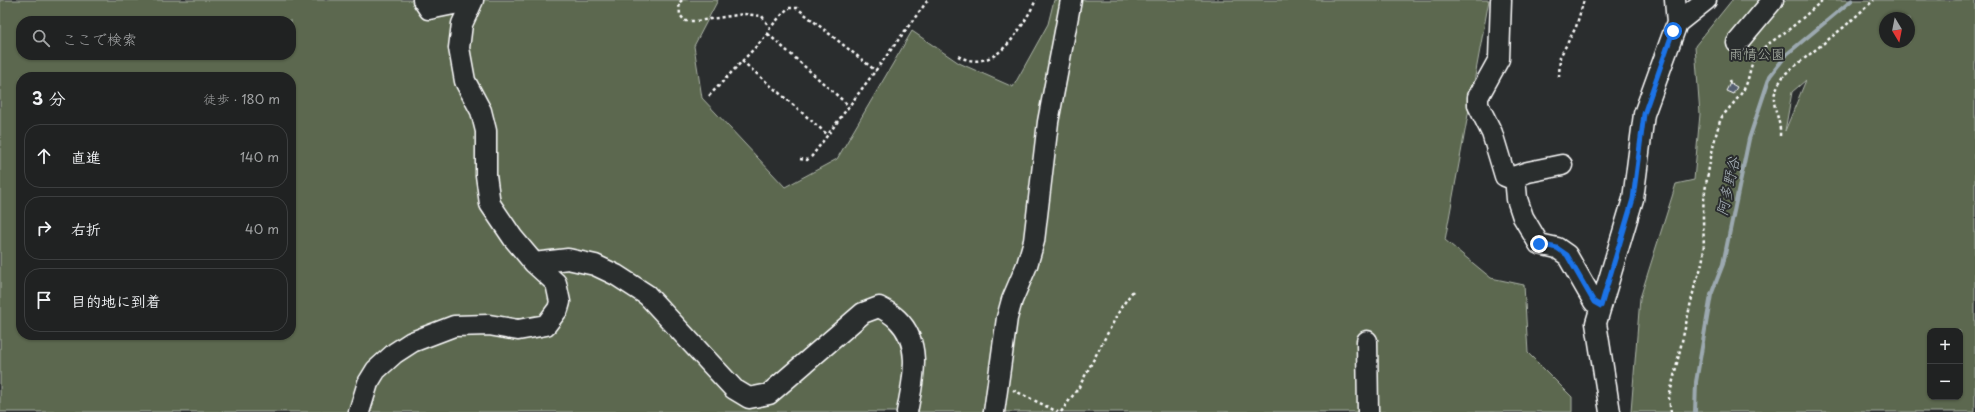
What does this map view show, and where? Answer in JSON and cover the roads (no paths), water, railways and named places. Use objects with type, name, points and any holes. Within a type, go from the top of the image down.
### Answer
[{"type":"street","points":[[423,0],[430,9],[473,0]]},
{"type":"street","points":[[359,412],[368,382],[376,370],[395,353],[412,342],[454,326],[489,325],[518,330],[546,325],[558,309],[560,302],[556,283],[534,263],[513,238],[490,204],[486,175],[486,131],[480,111],[465,81],[459,48],[462,24],[473,0]]},
{"type":"street","points":[[994,412],[1007,318],[1012,300],[1027,265],[1034,241],[1048,122],[1071,0]]},
{"type":"street","points":[[1501,0],[1499,59],[1478,97],[1478,105],[1492,133],[1505,176],[1510,178],[1562,165]]},
{"type":"street","points":[[1610,412],[1596,323],[1633,199],[1644,114],[1676,23],[1675,0]]},
{"type":"street","points":[[1676,23],[1706,0]]},
{"type":"street","points":[[1737,43],[1773,0]]},
{"type":"street","points":[[1515,176],[1517,199],[1523,217],[1539,244],[1557,248],[1567,255],[1594,302],[1601,306]]},
{"type":"street","points":[[534,263],[568,259],[595,266],[616,275],[647,295],[734,389],[749,398],[769,394],[863,313],[879,307],[897,318],[910,336],[915,365],[907,412]]},
{"type":"street","points":[[1367,341],[1368,412]]},
{"type":"waterway","name":"阿多野谷","points":[[1695,412],[1696,382],[1711,295],[1723,264],[1749,139],[1770,76],[1787,54],[1852,0]]},
{"type":"park label","name":"雨情公園","points":[[1757,53]]}]
